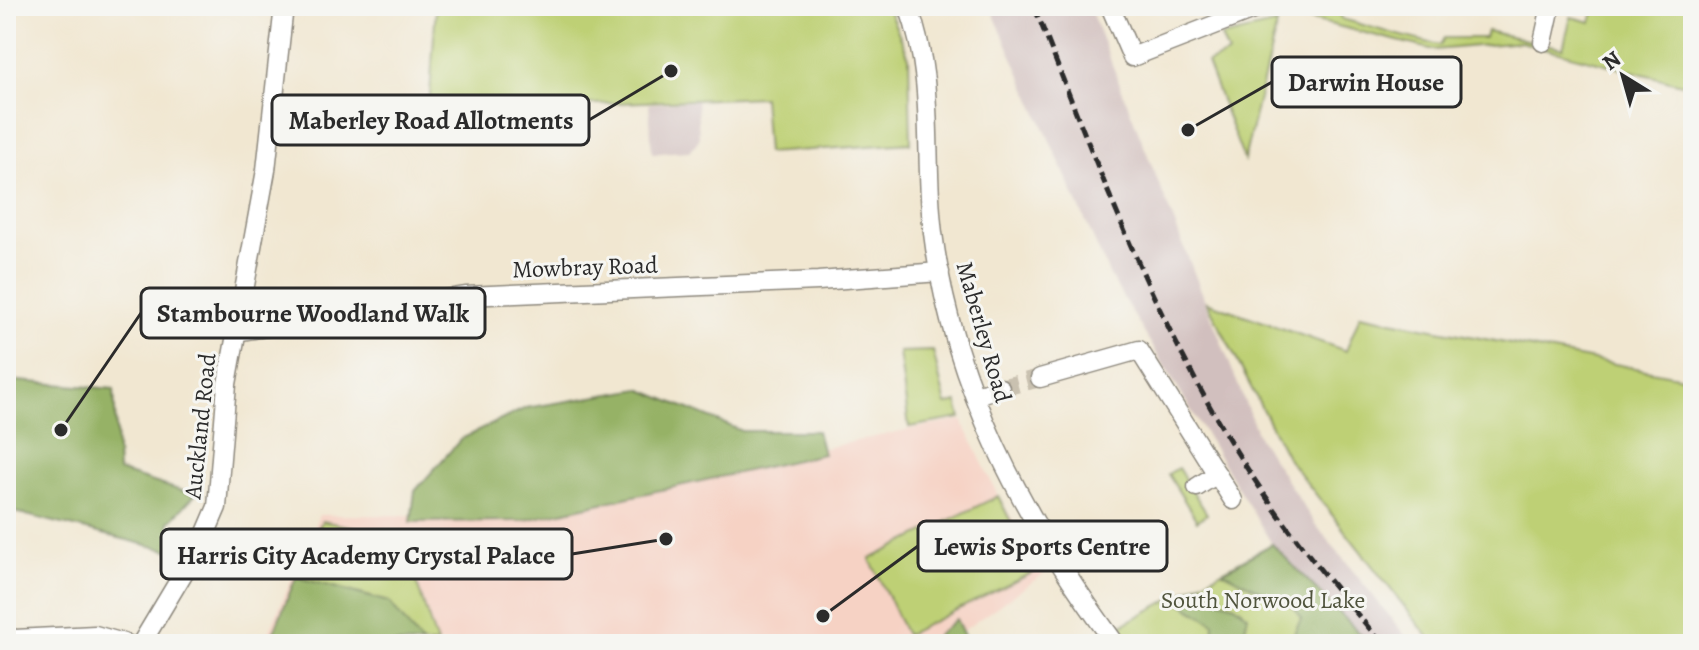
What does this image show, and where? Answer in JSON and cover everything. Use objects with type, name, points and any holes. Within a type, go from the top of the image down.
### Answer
[{"type":"street","name":"Auckland Road","points":[[141,644],[212,523],[234,332],[266,170],[284,6]]},
{"type":"street","name":"Maberley Road","points":[[908,6],[921,42],[927,72],[929,196],[940,272],[975,395],[1010,482],[1043,541],[1110,641]]},
{"type":"street","points":[[1110,6],[1132,57],[1263,6]]},
{"type":"street","points":[[1543,42],[1551,6]]},
{"type":"street","name":"Mowbray Road","points":[[234,332],[467,296],[818,281],[940,272]]},
{"type":"street","points":[[1040,378],[1139,350],[1233,500]]},
{"type":"street","points":[[975,395],[1000,388]]},
{"type":"street","points":[[1197,487],[1217,474]]},
{"type":"street","points":[[6,636],[15,639],[95,635],[127,644]]},
{"type":"shaded area","points":[[990,6],[1089,6],[1259,438],[1315,524],[1412,644],[1367,644],[1272,544],[1110,276]]},
{"type":"shaded area","points":[[697,101],[699,139],[694,146],[689,151],[652,153],[649,104]]},
{"type":"shaded area","points":[[962,420],[998,496],[1045,573],[944,644],[264,644],[319,515],[520,516]]},
{"type":"green space","points":[[436,6],[887,6],[909,57],[911,143],[767,153],[763,97],[429,111]]},
{"type":"green space","points":[[1286,6],[1327,14],[1329,7],[1339,9],[1342,19],[1440,45],[1444,38],[1485,38],[1487,31],[1563,48],[1571,17],[1591,22],[1594,11],[1602,12],[1604,6],[1693,6],[1693,87],[1521,42],[1434,50],[1284,13]]},
{"type":"green space","points":[[1277,24],[1244,160],[1207,63],[1228,54],[1221,37]]},
{"type":"green space","points":[[1207,302],[1346,351],[1360,315],[1693,379],[1693,644],[1434,644],[1288,459]]},
{"type":"green space","points":[[933,351],[946,405],[957,402],[961,418],[909,427],[899,352]]},
{"type":"green space","points":[[6,380],[114,389],[118,471],[195,495],[169,522],[171,551],[6,510]]},
{"type":"green space","points":[[640,389],[742,431],[817,431],[823,454],[521,521],[411,522],[415,491],[461,439],[526,408]]},
{"type":"green space","points":[[1178,468],[1207,514],[1197,521],[1168,474]]},
{"type":"green space","points":[[998,496],[1036,571],[906,635],[870,559]]},
{"type":"green space","points":[[322,521],[401,536],[437,644],[422,644],[389,602],[296,577]]},
{"type":"green space","name":"South Norwood Lake","points":[[1272,544],[1356,644],[1132,644],[1120,626]]},
{"type":"green space","points":[[1272,544],[1370,644],[1296,644],[1292,637],[1301,619],[1295,608],[1223,572]]},
{"type":"green space","points":[[296,577],[389,602],[422,644],[269,644]]},
{"type":"green space","points":[[1201,584],[1209,587],[1216,599],[1235,605],[1248,615],[1242,644],[1213,644],[1214,623],[1180,602]]},
{"type":"green space","points":[[956,619],[968,644],[926,644]]},
{"type":"tunnel","points":[[1000,388],[1040,378]]},
{"type":"railway","points":[[1034,6],[1128,239],[1181,353],[1211,408],[1243,462],[1292,533],[1383,644]]},
{"type":"place","name":"Maberley Road Allotments","points":[[671,71]]},
{"type":"place","name":"Darwin House","points":[[1188,130]]},
{"type":"place","name":"Stambourne Woodland Walk","points":[[61,430]]},
{"type":"place","name":"Harris City Academy Crystal Palace","points":[[666,539]]},
{"type":"place","name":"Lewis Sports Centre","points":[[823,616]]}]
